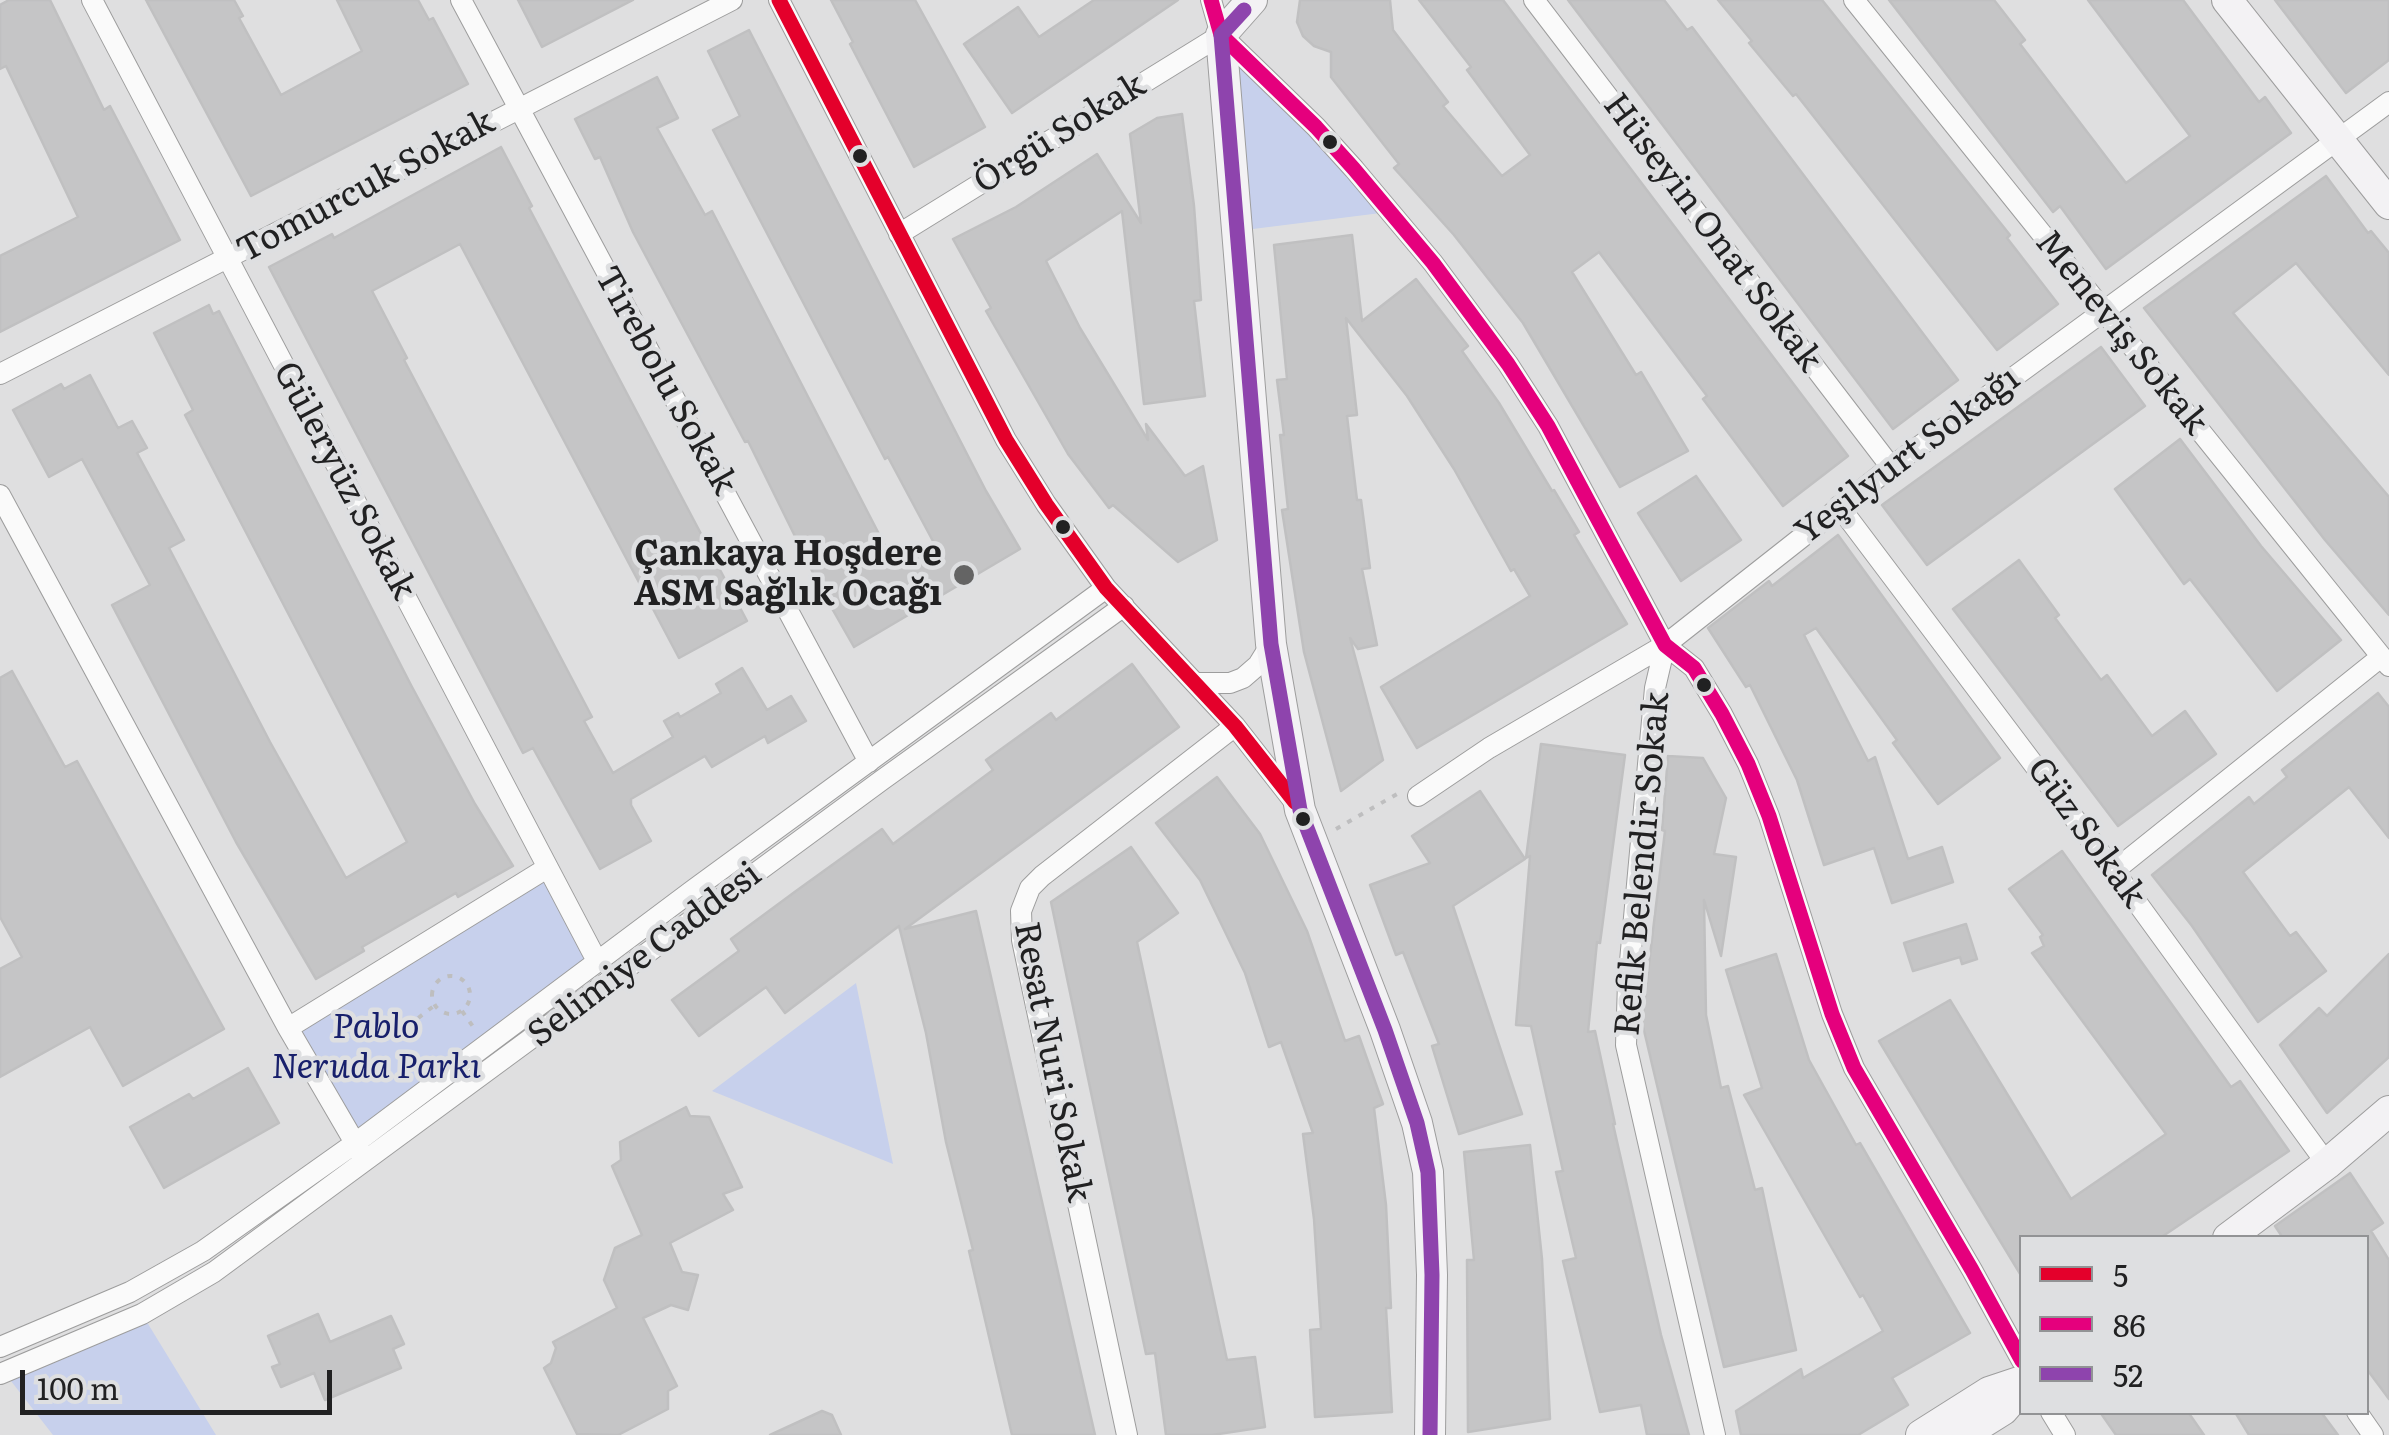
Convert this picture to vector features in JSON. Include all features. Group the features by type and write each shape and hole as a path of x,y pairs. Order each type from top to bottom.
{"main road":[{"path":"1252,0 1221,35 1271,644 1300,810 1385,1030 1417,1123 1428,1172 1432,1236 1430,1435"},
{"path":"2227,0 2389,204"},
{"path":"2234,1235 2389,1111"},
{"path":"1922,1435 1989,1392 2019,1386"},
{"path":"1962,1435 2003,1410 2019,1389"}],"street":[{"name":"Güleryüz Sokak","path":"92,0 597,962"},
{"name":"Tirebolu Sokak","path":"461,0 869,762"},
{"name":"Tomurcuk Sokak","path":"0,374 732,0"},
{"path":"779,0 1006,440 1106,588 1235,726 1300,810"},
{"path":"1212,0 1221,35 1341,155 1470,310 1548,426 1665,645 1694,668 1748,764 1840,1039 2019,1356"},
{"name":"Hüseyin Onat Sokak","path":"1534,0 1891,466"},
{"name":"Meneviş Sokak","path":"1854,0 2385,662"},
{"name":"Örgü Sokak","path":"899,234 1221,35"},
{"name":"Yeşilyurt Sokağı","path":"1410,794 1665,645 1891,466 2389,102"},
{"path":"0,495 288,1028 361,1153"},
{"name":"Güz Sokak","path":"1839,506 2114,871 2327,1164"},
{"name":"Selimiye Caddesi","path":"0,1374 89,1338 214,1272 597,962 1106,588"},
{"name":"Selimiye Caddesi","path":"0,1347 156,1279 361,1153 1124,606"},
{"path":"1196,682 1243,678 1258,666 1271,644"},
{"name":"Refik Belendir Sokak","path":"1665,645 1655,688 1626,1045 1715,1435"},
{"path":"2114,871 2385,662"},
{"name":"Resat Nuri Sokak","path":"1127,1435 1022,940 1021,911 1030,888 1042,876 1235,726"},
{"path":"288,1028 547,868"}],"path":[{"path":"1313,844 1410,794"},
{"path":"445,976 461,978 468,984 470,998 462,1011 448,1014 435,1005 433,988 445,976"},
{"path":"408,1026 435,1005"}],"green space":[{"path":"1221,35 1389,212 1237,231"},
{"name":"Pablo Neruda Parkı","path":"547,868 597,961 354,1144 288,1028"},
{"path":"856,983 893,1164 712,1091"},
{"path":"142,1314 216,1435 53,1435 4,1372"}],"building":[{"path":"9,0 50,0 104,110 110,106 180,240 0,332 0,256 78,217 6,66 0,69 0,5"},
{"path":"146,0 234,0 243,16 239,18 281,95 362,51 337,0 418,0 429,20 433,18 468,84 251,196"},
{"path":"518,0 633,0 542,47"},
{"path":"831,0 915,0 985,127 914,167"},
{"path":"1094,0 1178,0 1012,113 964,44 1018,7 1039,37"},
{"path":"1300,0 1390,0 1393,30 1448,102 1443,106 1502,176 1530,155 1467,70 1471,67 1419,0 1503,0 1848,456 1783,506 1599,252 1572,272 1636,375 1641,372 1688,451 1620,487 1523,323 1454,235 1394,168 1399,164 1331,77 1331,52 1314,46 1303,36 1297,22"},
{"path":"1568,0 1664,0 1687,30 1692,27 1958,380 1893,429"},
{"path":"1718,0 1822,0 2010,235 2007,238 2058,304 1997,350"},
{"path":"1889,0 1994,0 2025,40 2020,44 2126,183 2190,136 2088,0 2183,0 2259,102 2265,97 2291,133 2106,269 2060,206 2053,212"},
{"path":"2275,0 2389,0 2389,60 2346,93"},
{"path":"749,30 986,491 1020,549 854,647 748,441 745,442 633,232 600,157 595,159 575,119 657,77 678,118 657,128 705,215 712,211 895,565 934,543 888,457 885,459 713,130 740,116 708,51"},
{"path":"1182,114 1194,206 1201,300 1194,301 1205,396 1144,404 1122,211 1046,261 1080,328 1148,440 1146,424 1185,476 1203,466 1217,540 1178,562 1113,505 1109,508 1068,454 986,311 991,308 953,239 1016,207 1097,154 1141,223 1130,134 1157,118"},
{"path":"501,147 532,206 529,208 747,621 679,658 460,244 372,291 407,358 404,360 592,717 584,721 613,773 673,737 664,721 678,713 680,717 721,693 716,684 742,668 767,710 791,696 806,721 768,743 765,736 712,767 705,756 631,799 651,841 600,869 533,748 523,753 269,267 332,234 334,238"},
{"path":"2326,176 2368,233 2371,231 2389,253 2389,375 2296,263 2233,313 2389,497 2389,615 2325,540 2144,308"},
{"path":"1352,235 1362,321 1416,279 1468,346 1462,351 1554,490 1579,532 1574,535 1627,624 1417,748 1381,687 1530,596 1514,569 1511,571 1454,469 1407,396 1346,318 1357,415 1347,416 1370,568 1362,569 1377,645 1358,649 1350,638 1383,760 1341,791 1304,652 1282,510 1288,509 1277,380 1287,379 1274,245"},
{"path":"209,305 213,314 219,311 412,687 513,866 458,897 456,893 362,947 364,951 316,979 236,842 112,605 150,585 82,459 49,477 13,410 61,384 64,389 90,375 118,428 132,421 147,448 137,453 184,540 169,548 346,878 407,842 185,415 193,410 154,333"},
{"path":"2101,347 2145,406 1927,565 1882,505"},
{"path":"2180,439 2261,546 2341,640 2277,691 2190,579 2184,584 2115,489"},
{"path":"1696,476 1741,540 1681,581 1638,513"},
{"path":"1838,535 2000,758 1938,804 1816,628 1804,635 1868,761 1875,757 1908,859 1942,847 1953,882 1892,903 1874,848 1824,865 1797,780 1750,685 1746,687 1708,628 1769,581 1772,586"},
{"path":"2019,560 2101,680 2107,675 2152,736 2185,711 2216,754 2118,826 1953,609"},
{"path":"1132,664 1179,727 905,929 976,911 1095,1435 1012,1435 969,1251 973,1250 946,1142 926,1033 899,926 785,1013 766,987 699,1036 672,1000 739,951 731,939 796,891 882,829 893,844 993,770 986,760 1051,713 1056,720"},
{"path":"12,671 65,767 77,761 224,1029 123,1086 90,1027 0,1077 0,969 22,957 0,917 0,678"},
{"path":"2378,693 2389,707 2389,838 2349,787 2243,872 2290,936 2296,932 2326,971 2258,1022 2152,875 2249,797 2254,804 2287,777 2282,770"},
{"path":"1541,744 1625,755 1588,1032 1595,1031 1661,1335 1689,1435 1647,1435 1641,1405 1600,1412 1563,1261 1576,1258 1556,1172 1563,1171 1531,1026 1516,1025 1530,856 1526,858"},
{"path":"1668,756 1703,758 1726,798 1714,854 1736,857 1721,956 1704,900 1706,1015 1721,1088 1728,1086 1755,1190 1762,1188 1796,1350 1724,1367 1642,1022 1665,831 1662,830"},
{"path":"1217,777 1260,834 1307,931 1345,1041 1359,1036 1383,1104 1374,1108 1386,1205 1392,1412 1315,1417 1310,1330 1321,1329 1314,1219 1303,1134 1313,1133 1281,1042 1269,1047 1245,973 1200,880 1156,823"},
{"path":"1480,791 1525,859 1453,906 1522,1114 1459,1134 1432,1046 1439,1044 1403,952 1396,955 1370,885 1430,863 1412,836"},
{"path":"1131,847 1178,913 1137,942 1227,1360 1255,1357 1265,1427 1212,1435 1166,1435 1155,1353 1146,1354 1051,902"},
{"path":"2062,851 2231,1087 2240,1081 2289,1151 2164,1235 2019,1235 2019,1272 1879,1041 1950,1000 2071,1199 2166,1134 2032,953 2044,946 2040,937 2043,935 2009,889"},
{"path":"1966,924 1977,959 1962,964 1960,957 1913,971 1904,943"},
{"path":"1776,954 1809,1060 1970,1333 1892,1378 1908,1405 1858,1435 1741,1435 1736,1411 1801,1369 1803,1378 1883,1331 1744,1095 1762,1088 1726,970"},
{"path":"2389,954 2389,1057 2327,1113 2280,1045 2319,1008 2327,1016"},
{"path":"248,1068 279,1123 164,1188 130,1127 189,1094 193,1099"},
{"path":"686,1107 690,1116 709,1117 742,1187 723,1194 733,1210 670,1243 682,1272 698,1275 688,1310 671,1305 643,1318 677,1386 668,1391 668,1409 618,1435 577,1434 544,1368 551,1363 556,1348 553,1342 617,1308 604,1280 615,1248 642,1235 612,1166 621,1160 620,1142"},
{"path":"1530,1145 1542,1259 1550,1419 1468,1432 1467,1260 1474,1260 1464,1152"},
{"path":"2350,1173 2383,1223 2371,1231 2389,1260 2389,1399 2369,1372 2369,1235 2281,1235 2275,1226"},
{"path":"318,1314 330,1342 391,1316 404,1344 393,1349 401,1368 325,1400 314,1373 281,1387 272,1367 280,1364 268,1336"},
{"path":"822,1411 832,1415 841,1435 770,1435"},
{"path":"2102,1415 2190,1415 2204,1435 2116,1435"},
{"path":"2237,1415 2323,1415 2338,1435 2249,1435"}],"transit line":[{"name":"5","path":"779,0 1006,440 1046,504 1106,588 1235,726 1295,802"},
{"name":"86","path":"1211,0 1221,35 1354,169 1433,263 1508,364 1548,426 1665,645 1694,668 1722,714 1769,816 1832,1014 1854,1068 2019,1356"},
{"name":"52","path":"1244,10 1221,35 1271,644 1300,810 1385,1030 1417,1123 1428,1172 1432,1275 1430,1435"}],"place":[{"name":"Çankaya Hoşdere ASM Sağlık Ocağı","path":"964,575"}]}
